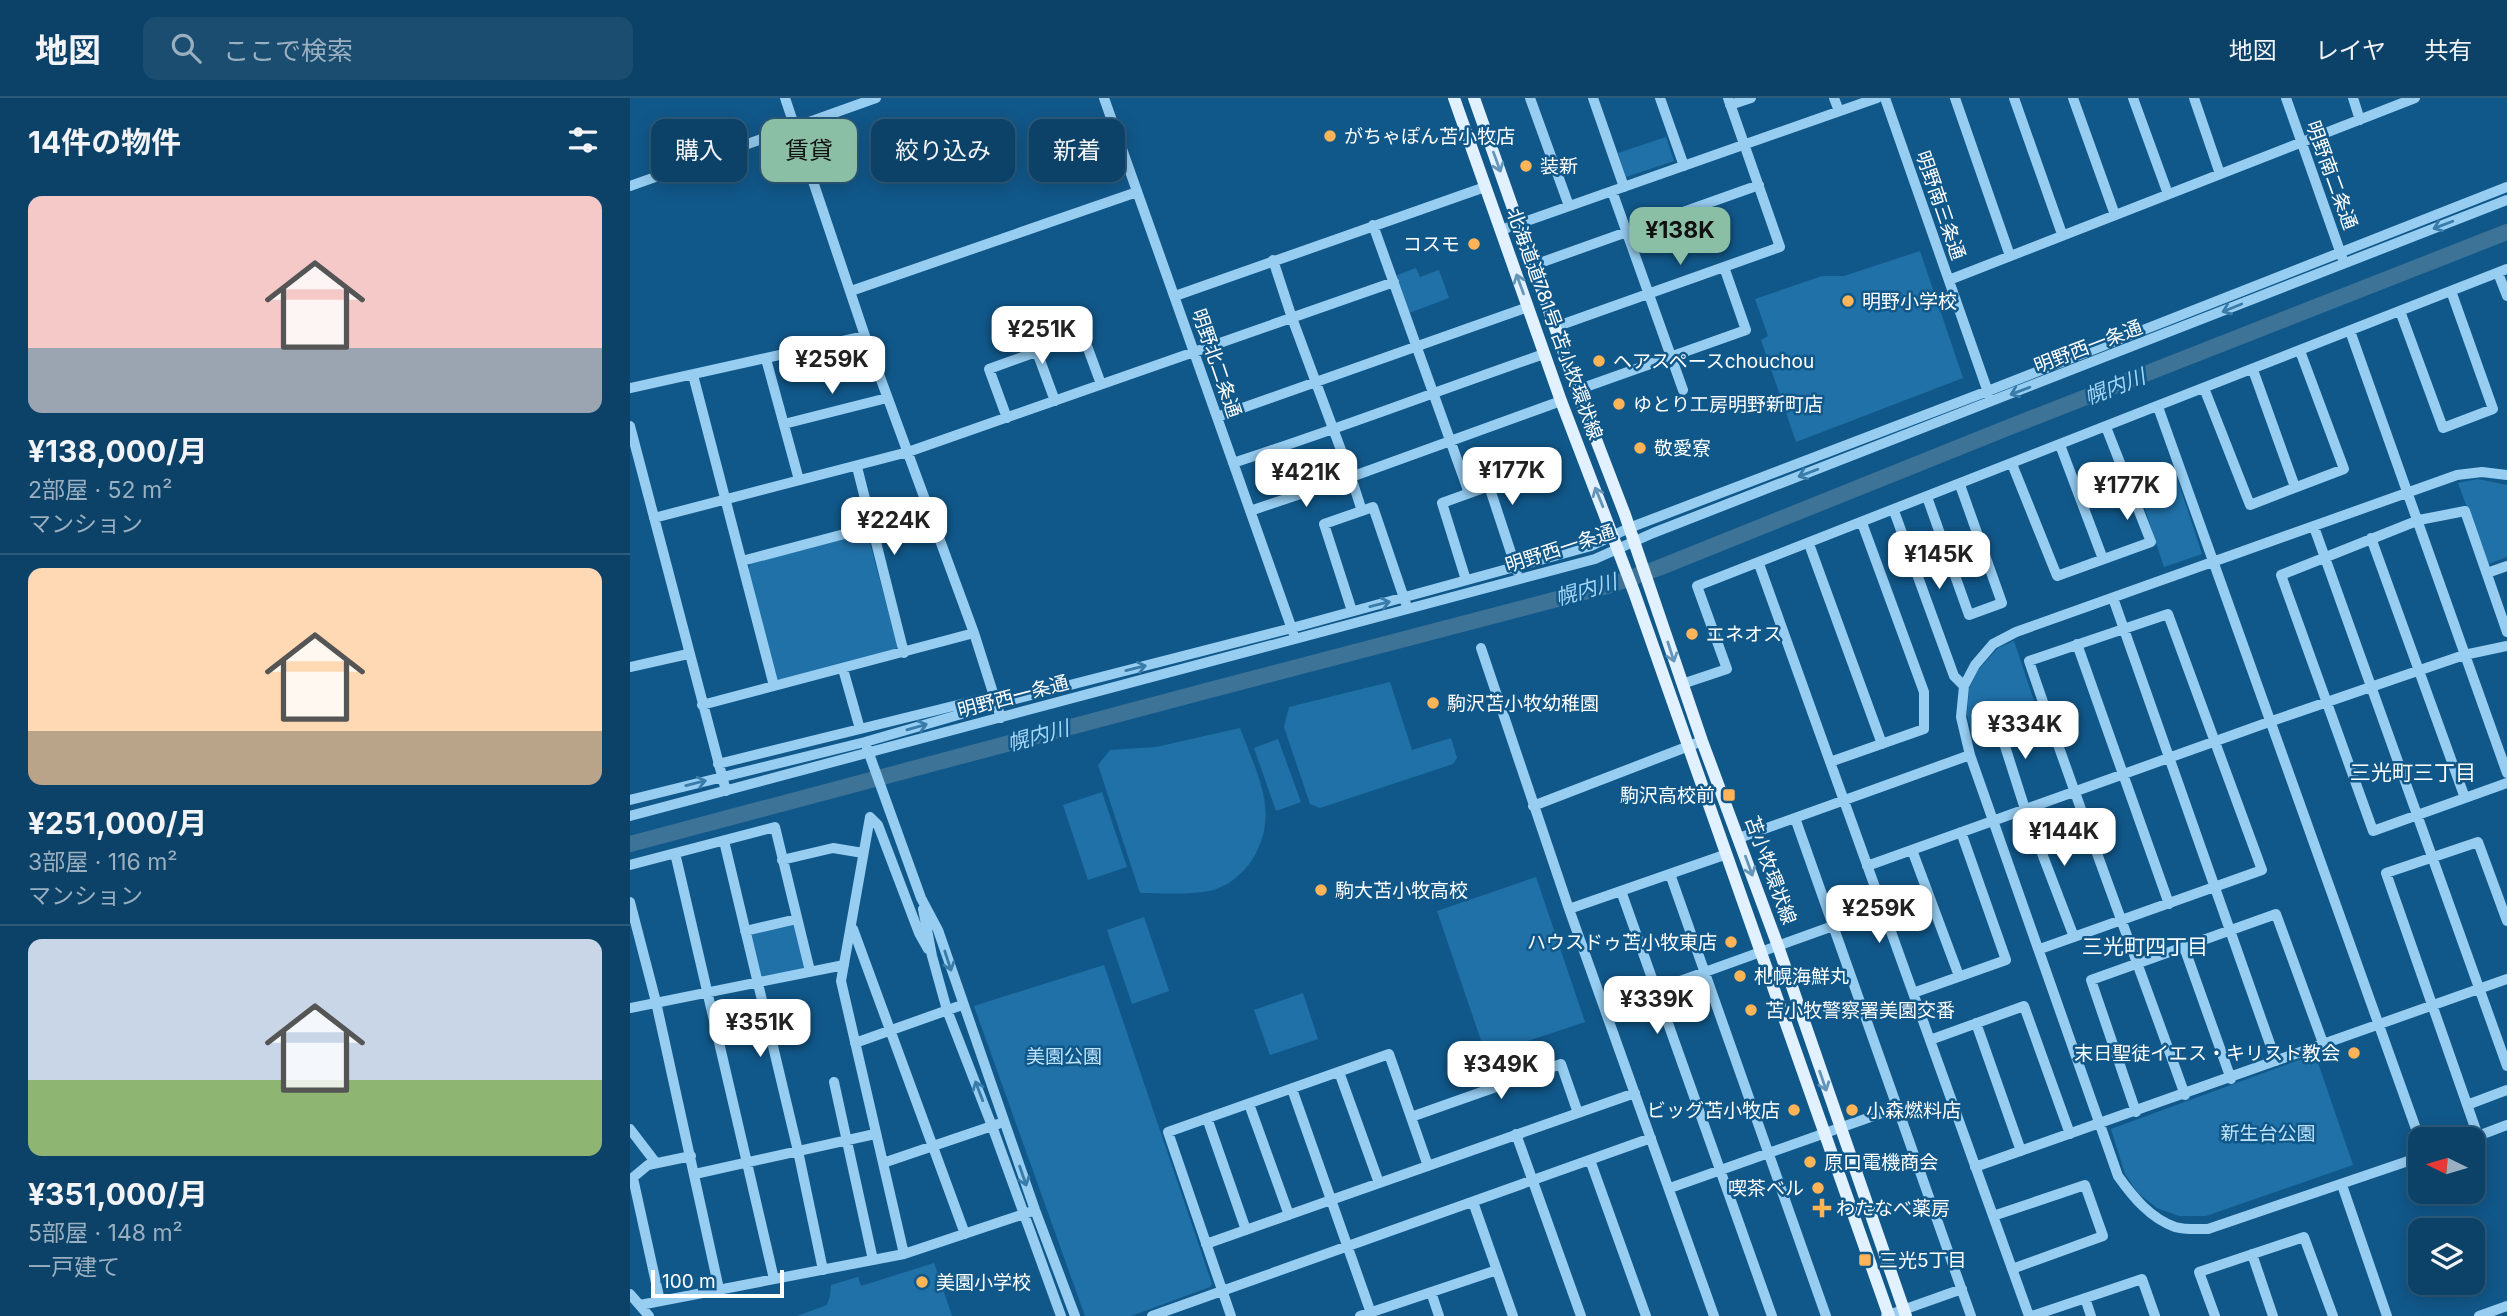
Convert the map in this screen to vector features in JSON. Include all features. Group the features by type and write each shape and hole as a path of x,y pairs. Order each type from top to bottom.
{"main road":[{"name":"北海道道781号 苫小牧環状線","path":"1454,98 1561,401 1621,555"},
{"name":"北海道道781号 苫小牧環状線","path":"1474,98 1639,556"},
{"name":"苫小牧環状線","path":"1621,555 1888,1316"},
{"name":"苫小牧環状線","path":"1639,556 1702,741 1778,946 1904,1313"}],"street":[{"path":"785,98 792,119"},
{"path":"817,119 876,98"},
{"name":"明野北二条通","path":"1104,98 1296,640"},
{"path":"1530,98 1569,206"},
{"path":"1593,98 1624,187"},
{"path":"1660,98 1684,166"},
{"path":"1555,327 1780,247 1729,102 1751,98"},
{"path":"1834,98 1839,111"},
{"path":"1501,230 1877,98"},
{"name":"明野南三条通","path":"1885,98 1992,402"},
{"path":"1955,98 2010,256"},
{"path":"2014,98 2062,234"},
{"path":"2073,98 2115,215"},
{"path":"2133,98 2168,194"},
{"path":"2194,98 2220,174"},
{"name":"明野南二条通","path":"2286,98 2345,264"},
{"path":"2353,98 2360,120"},
{"path":"1949,280 2411,99"},
{"path":"630,186 761,139"},
{"path":"814,182 865,336 974,634 1001,718"},
{"path":"1534,265 1759,184"},
{"path":"1175,296 1485,187"},
{"name":"明野西一条通","path":"630,800 722,777 868,752 995,700 1292,628 1591,546 1629,528 1988,391 2507,187"},
{"path":"851,291 1136,191"},
{"path":"1612,191 1682,390"},
{"name":"明野西一条通","path":"630,816 1595,559 1621,555 1634,542 2507,200"},
{"path":"1373,225 1469,493"},
{"path":"1273,260 1362,511"},
{"path":"1577,390 1746,330 1724,267"},
{"path":"1682,684 1727,668 1697,586 2503,271 2507,296"},
{"path":"654,518 908,452 1394,282"},
{"path":"2400,311 2444,428 2493,409 2451,291"},
{"path":"1217,417 1528,307"},
{"path":"2350,331 2507,772"},
{"path":"1007,418 989,369 1083,335 1101,384"},
{"path":"630,388 865,336"},
{"path":"2204,388 2250,505 2344,469 2300,351"},
{"path":"1037,352 1055,401"},
{"path":"1233,463 1332,431 1433,392 1544,354"},
{"path":"766,359 799,480"},
{"path":"2253,370 2295,487"},
{"path":"693,375 774,686"},
{"path":"784,424 887,398"},
{"path":"1250,511 1561,401"},
{"path":"2158,407 2415,1127"},
{"path":"630,426 635,467 654,518 726,791"},
{"path":"2012,464 2056,576 2151,542 2106,427"},
{"path":"2060,445 2103,559"},
{"path":"857,467 904,653"},
{"path":"2408,1161 2208,1229 2177,1227 2153,1216 2132,1195 2118,1176 1970,755 1961,717 1964,686 1975,665 1993,644 2016,632 2457,475 2482,472 2507,475"},
{"path":"1927,498 1969,615 2002,603 1960,485"},
{"path":"1465,580 1442,503 1489,486 1520,580"},
{"path":"1352,611 1324,524 1373,507 1408,610"},
{"path":"1894,511 1954,676 1964,686"},
{"path":"2507,632 2465,511 2419,520 2281,575 2373,831 2507,783"},
{"path":"1830,762 1924,729 1924,692 1862,523"},
{"path":"741,561 871,527"},
{"path":"2314,527 2507,1066"},
{"path":"2371,538 2465,798"},
{"path":"1809,544 1882,744"},
{"path":"1759,564 2031,1316 2142,1279 2155,1316"},
{"path":"2487,573 2507,566"},
{"path":"2113,598 2276,1061"},
{"path":"2039,949 2122,921 2262,870 2168,614 2029,661 2073,791 2122,921 2138,963 2185,1095"},
{"path":"702,705 974,634"},
{"path":"2077,644 2169,904"},
{"path":"1867,866 2269,722 2464,655 2507,646"},
{"path":"1481,648 1533,806 1714,1316"},
{"path":"630,667 688,654"},
{"path":"844,669 859,729"},
{"path":"718,764 859,729 995,700"},
{"path":"2050,724 2003,740 2025,809 2074,937"},
{"path":"1533,806 1702,741"},
{"path":"868,752 922,898 938,930 962,1005 1075,1316"},
{"path":"1739,838 1970,755"},
{"path":"904,1254 841,981 853,927 870,817 878,825 919,933 932,956"},
{"path":"1795,818 1971,1316"},
{"path":"630,864 775,827 810,971"},
{"path":"1913,993 2006,960 1961,832"},
{"path":"724,841 798,1151 822,1270"},
{"path":"2472,1127 2467,1105 2386,873 2478,842 2507,921"},
{"path":"782,860 833,848 863,853"},
{"path":"1912,850 1959,976"},
{"path":"675,853 774,1279"},
{"path":"1569,909 1727,854"},
{"path":"1670,874 1826,1316"},
{"path":"1621,891 1772,1316"},
{"path":"922,898 932,956 947,1010 1061,1316"},
{"path":"630,902 656,1002 719,1289"},
{"path":"2136,1112 2091,980 2276,914 2323,1043"},
{"path":"745,931 797,919"},
{"path":"1605,1008 1833,926"},
{"path":"853,927 965,1234"},
{"path":"2184,947 2231,1079"},
{"path":"630,1008 844,965"},
{"path":"1975,1167 2231,1079 2378,1023 2507,979"},
{"path":"855,1043 962,1005"},
{"path":"1930,1040 2024,1006 2070,1135"},
{"path":"1976,1023 2021,1151"},
{"path":"1231,1316 1168,1132 1389,1054 1429,1166"},
{"path":"1411,1117 1560,1063 1577,1113"},
{"path":"1339,1072 1378,1183"},
{"path":"834,1082 873,1260"},
{"path":"1292,1089 1348,1247 1368,1315 1497,1270"},
{"path":"2467,1105 2507,1090"},
{"path":"1206,1244 1634,1093"},
{"path":"1249,1104 1289,1215"},
{"path":"1670,1188 1896,1108"},
{"path":"1207,1118 1246,1230"},
{"path":"883,1163 1004,1121"},
{"path":"2485,1134 2507,1125"},
{"path":"630,1129 656,1163"},
{"path":"695,1174 875,1134"},
{"path":"1516,1134 1581,1316"},
{"path":"1155,1315 1651,1138"},
{"path":"660,1301 631,1179 648,1165 691,1156"},
{"path":"1590,1160 1646,1316"},
{"path":"1993,1216 2085,1185 2102,1237 2012,1269"},
{"path":"2342,1185 2387,1316"},
{"path":"1473,1202 1513,1316"},
{"path":"640,1305 904,1254 1035,1210"},
{"path":"2215,1316 2199,1272 2304,1237 2333,1316"},
{"path":"2252,1254 2273,1316"},
{"path":"1888,1316 1904,1313 1962,1289"},
{"path":"1431,1292 1439,1316"},
{"path":"630,1294 649,1316"},
{"path":"2085,1298 2091,1316"},
{"path":"2479,1316 2507,1306"}],"green space":[{"path":"1666,137 1674,161 1626,177 1618,153"},
{"path":"1920,251 1963,378 1796,442 1761,340 1768,336 1755,299 1822,276 1844,276"},
{"path":"1416,268 1420,277 1439,270 1449,298 1409,313 1395,276"},
{"path":"2176,475 2202,554 2164,567 2138,488"},
{"path":"2478,479 2507,485 2507,557 2488,564 2458,483"},
{"path":"864,534 868,536 898,647 776,679 749,570 750,563"},
{"path":"2014,641 2041,722 1976,744 1967,715 1969,689 1978,670 1998,648"},
{"path":"1390,682 1412,750 1451,738 1457,758 1453,764 1320,808 1310,804 1284,727 1289,707"},
{"path":"1240,728 1259,778 1265,810 1261,843 1252,860 1234,880 1216,889 1192,893 1140,893 1098,765 1110,750 1156,747"},
{"path":"1278,739 1301,802 1276,811 1254,748"},
{"path":"1102,792 1127,867 1088,880 1063,805"},
{"path":"1536,877 1585,1022 1486,1055 1437,911"},
{"path":"1144,917 1169,991 1132,1004 1107,930"},
{"path":"797,919 810,971 757,982 745,931"},
{"name":"美園公園","path":"1104,965 1212,1284 1131,1316 1085,1316 974,1006"},
{"path":"1303,993 1318,1039 1270,1055 1254,1010"},
{"name":"新生台公園","path":"2315,1054 2353,1165 2206,1216 2179,1216 2157,1208 2138,1193 2125,1174 2111,1129"},
{"path":"934,1263 952,1316 797,1316 827,1305 831,1285 858,1277 861,1286"}],"waterway":[{"name":"幌内川","path":"630,844 1611,585 2507,232"}],"place":[{"name":"がちゃぽん苫小牧店","path":"1330,136"},
{"name":"装新","path":"1526,166"},
{"name":"コスモ","path":"1474,244"},
{"name":"明野小学校","path":"1848,301"},
{"name":"ヘアスペースchouchou","path":"1599,361"},
{"name":"ゆとり工房明野新町店","path":"1619,404"},
{"name":"敬愛寮","path":"1640,448"},
{"name":"エネオス","path":"1692,634"},
{"name":"駒沢苫小牧幼稚園","path":"1433,703"},
{"name":"駒沢高校前","path":"1729,795"},
{"name":"駒大苫小牧高校","path":"1321,890"},
{"name":"ハウスドゥ苫小牧東店","path":"1731,942"},
{"name":"札幌海鮮丸","path":"1740,976"},
{"name":"苫小牧警察署美園交番","path":"1751,1010"},
{"name":"末日聖徒イエス・キリスト教会","path":"2354,1053"},
{"name":"ビッグ苫小牧店","path":"1794,1110"},
{"name":"小森燃料店","path":"1852,1110"},
{"name":"原口電機商会","path":"1810,1162"},
{"name":"喫茶ベル","path":"1818,1188"},
{"name":"わたなべ薬房","path":"1822,1208"},
{"name":"三光5丁目","path":"1865,1260"},
{"name":"美園小学校","path":"922,1282"}],"district":[{"name":"三光町三丁目","path":"2413,773"},
{"name":"三光町四丁目","path":"2145,947"}]}
